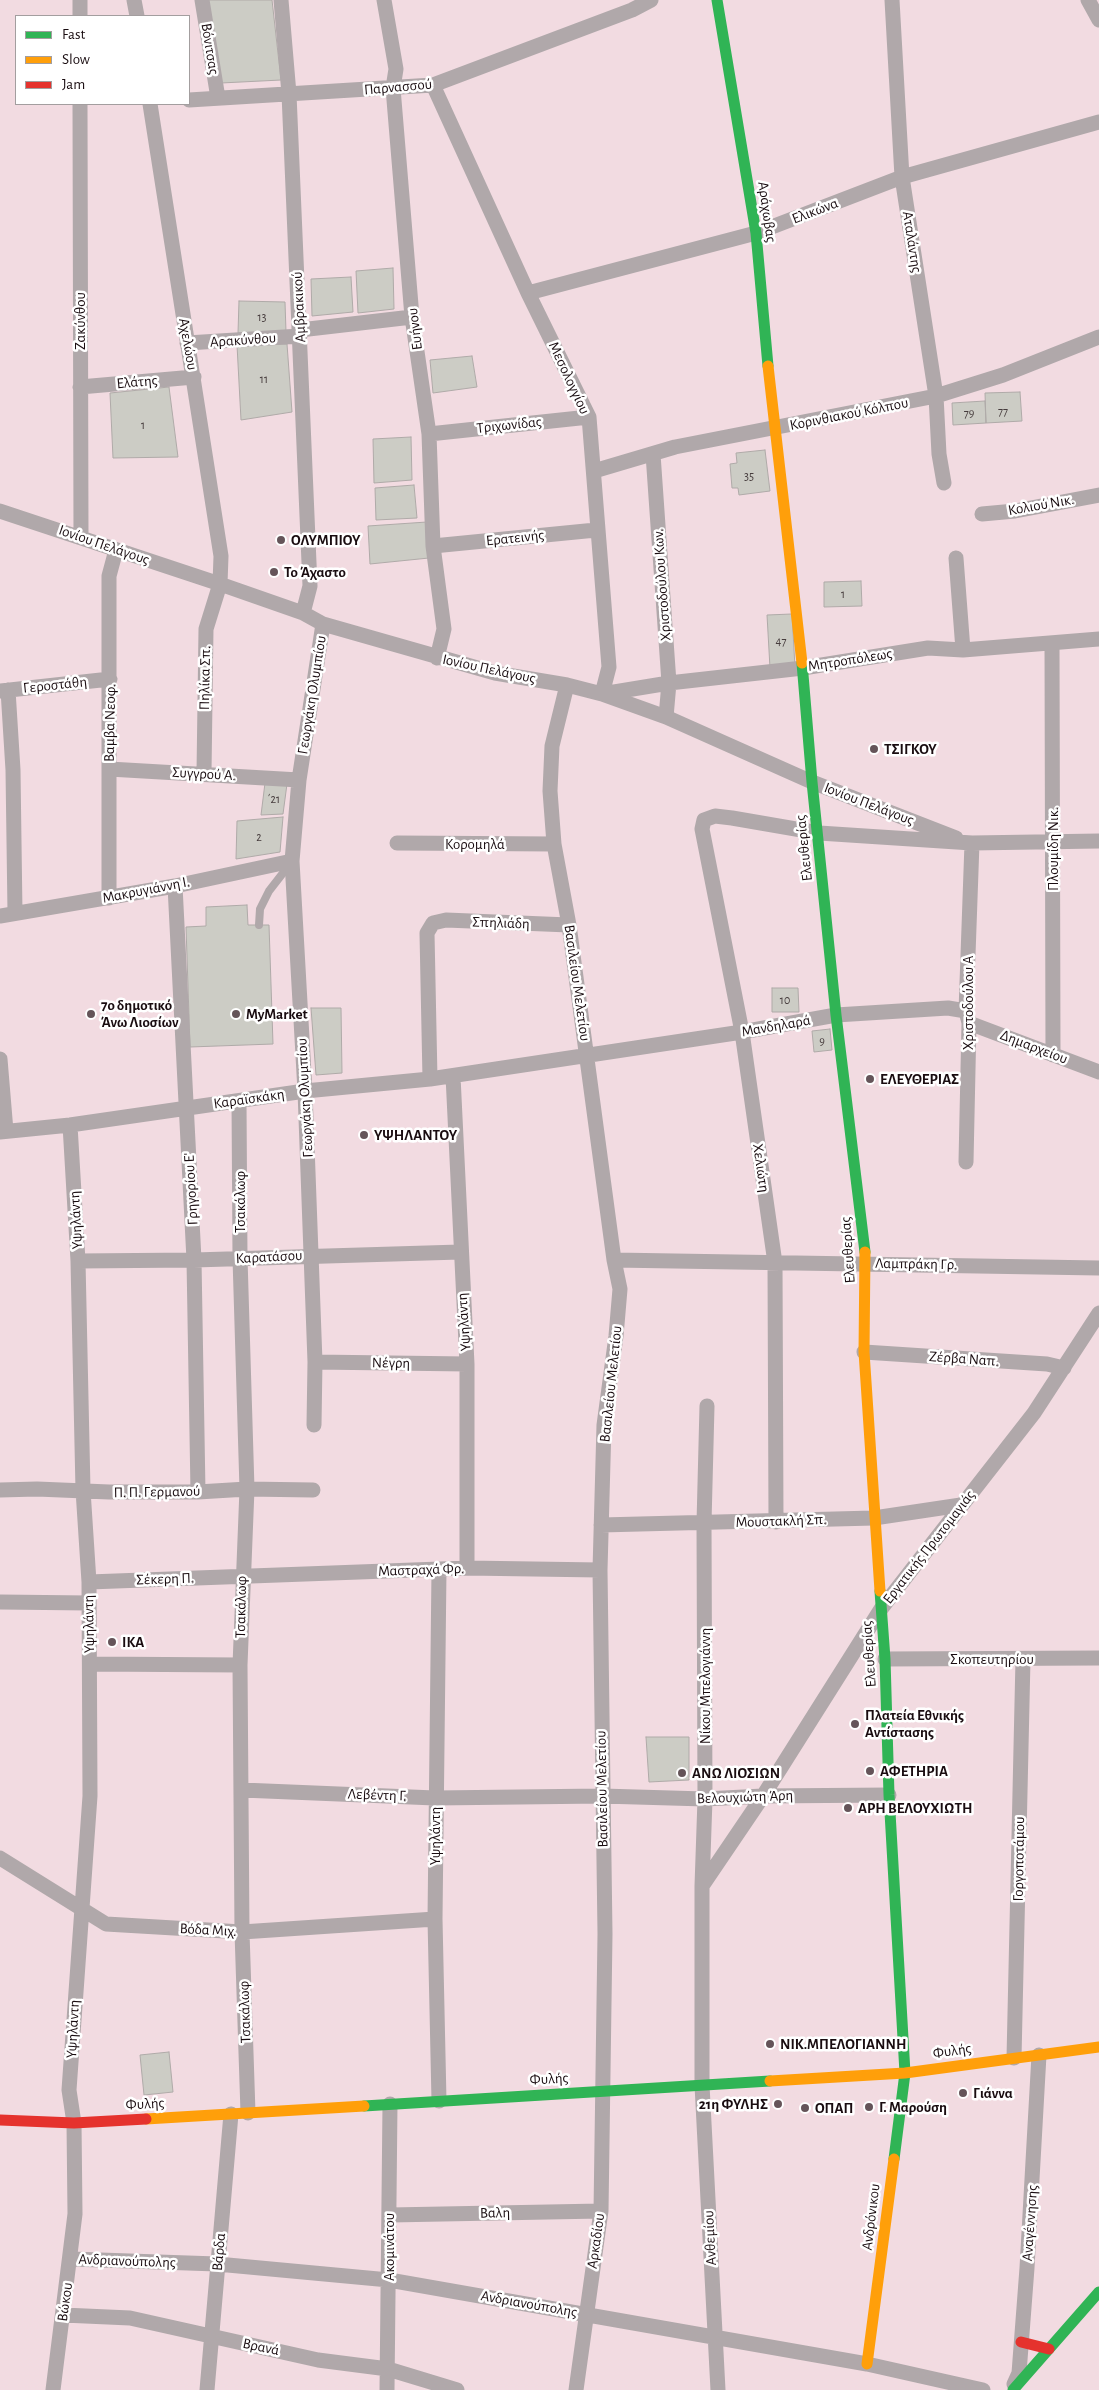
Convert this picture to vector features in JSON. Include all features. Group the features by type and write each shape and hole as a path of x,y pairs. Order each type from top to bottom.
{"street":[{"path":"80,0 80,15"},
{"path":"134,0 136,15"},
{"name":"Βόνιτσας","path":"202,0 218,98"},
{"name":"Αμβρακικού","path":"281,0 289,94 310,586 303,614"},
{"name":"Ευήνου","path":"384,0 396,69 393,88 412,317 429,434 433,546 444,629 437,658"},
{"name":"Παρνασσού","path":"190,100 433,85 630,5 651,0"},
{"name":"Αράχωβας","path":"717,0 756,233 774,429"},
{"name":"Αταλάντης","path":"892,0 902,177 936,396 939,454 944,483"},
{"path":"1088,0 1099,20"},
{"name":"Μεσολογγίου","path":"433,85 588,417 594,471 596,530 610,667 602,694"},
{"name":"Ζακύνθου","path":"80,105 81,537"},
{"name":"Αχελώου","path":"150,105 221,556 220,584"},
{"name":"Ελικώνα","path":"528,292 756,233 902,177 1099,122"},
{"name":"Αρακύνθου","path":"187,343 300,333 412,317"},
{"name":"Κορινθιακού Κόλπου","path":"594,471 675,448 936,396 1004,375 1099,337"},
{"name":"Ελάτης","path":"80,387 194,377"},
{"name":"Τριχωνίδας","path":"429,434 588,417"},
{"name":"Ελευθερίας","path":"774,429 803,668 812,782 819,834 836,1015 866,1263 864,1352 874,1518 886,1659 889,1795 905,2073"},
{"name":"Χριστοδούλου Κων.","path":"653,454 669,683 666,716"},
{"name":"Κολιού Νικ.","path":"982,514 1015,511 1099,495"},
{"name":"Ιονίου Πελάγους","path":"0,511 220,584 303,614 323,624 495,673 567,685 602,694 666,716 812,782 972,844"},
{"name":"Ερατεινής","path":"433,546 596,530"},
{"name":"Βαμβα Νεοφ.","path":"109,898 109,576 116,550"},
{"path":"956,558 963,650"},
{"name":"Πηλίκα Σπ.","path":"204,773 206,629 220,584"},
{"name":"Γεωργάκη Ολυμπίου","path":"314,1425 315,1362 305,1091 292,861 299,780 323,624"},
{"name":"Μητροπόλεως","path":"602,694 669,683 803,668 928,648 963,650 1099,640"},
{"name":"Πλουμίδη Νικ.","path":"1052,644 1054,1055"},
{"name":"Γεροστάθη","path":"4,691 110,678"},
{"name":"Βασιλείου Μελετίου","path":"567,685 552,746 550,791 554,844 569,925 614,1260 620,1289 616,1336 604,1425 600,1570 605,1934 604,2091"},
{"path":"4,691 13,770 7,915"},
{"name":"Συγγρού Α.","path":"109,769 299,780"},
{"name":"Χελιώτη","path":"776,1522 775,1263 742,1032 702,829 704,820 716,816 819,834"},
{"path":"819,834 972,844 1053,841 1099,842"},
{"name":"Κορομηλά","path":"397,843 554,844"},
{"name":"Χριστοδούλου Α","path":"966,1162 972,844"},
{"name":"Μακρυγιάννη Ι.","path":"7,915 175,886 292,861"},
{"name":"Γρηγορίου Ε'","path":"175,886 194,1260 198,1492"},
{"name":"Σπηλιάδη","path":"430,1079 427,933 433,923 446,920 569,925"},
{"name":"Μανδηλαρά","path":"587,1056 742,1032 836,1015 948,1008 968,1017"},
{"name":"Δημαρχείου","path":"968,1017 1054,1055 1099,1072"},
{"name":"Καραϊσκάκη","path":"3,1131 70,1125 305,1091 430,1079 587,1056"},
{"path":"0,1059 3,1131"},
{"name":"Υψηλάντη","path":"453,1076 460,1252 467,1364 468,1568"},
{"name":"Τσακάλωφ","path":"239,1101 240,1258 247,1488 242,1576 240,1665 242,1932 248,2113"},
{"name":"Υψηλάντη","path":"70,1125 78,1261 83,1490 89,1582 90,1664 90,1796 80,1908 70,2090 74,2123"},
{"name":"Καρατάσου","path":"78,1261 194,1260 460,1252"},
{"name":"Λαμπράκη Γρ.","path":"614,1260 1099,1268"},
{"name":"Εργατικής Πρωτομαγιάς","path":"702,1886 763,1796 881,1609 1034,1413 1099,1313"},
{"name":"Ζέρβα Ναπ.","path":"864,1352 1047,1364 1064,1368"},
{"name":"Νέγρη","path":"315,1362 467,1364"},
{"name":"Νίκου Μπελογιάννη","path":"702,2085 702,1886 705,1799 704,1523 707,1406"},
{"name":"Π. Π. Γερμανού","path":"0,1490 198,1492 247,1488 314,1490"},
{"name":"Μουστακλή Σπ.","path":"601,1525 874,1518 961,1505"},
{"name":"Μαστραχά Φρ.","path":"242,1576 468,1568 600,1570"},
{"name":"Υψηλάντη","path":"439,1570 434,1919 439,2101"},
{"name":"Σέκερη Π.","path":"89,1582 242,1576"},
{"path":"0,1602 89,1603"},
{"name":"Σκοπευτηρίου","path":"886,1659 1023,1660 1099,1658"},
{"name":"Γοργοποτάμου","path":"1014,2058 1023,1660"},
{"path":"90,1664 240,1665"},
{"name":"Λεβέντη Γ.","path":"242,1790 435,1798 602,1796"},
{"name":"Βελουχιώτη Άρη","path":"602,1796 705,1799 763,1796 889,1795"},
{"name":"Βόδα Μιχ.","path":"0,1858 106,1924 242,1932 434,1919"},
{"name":"Φυλής","path":"0,2120 74,2123 905,2073 1099,2046"},
{"name":"Αναγέννησης","path":"1012,2390 1019,2373 1039,2054"},
{"name":"Ανδρόνικου","path":"867,2364 905,2073"},
{"name":"Ανθεμίου","path":"702,2085 718,2390"},
{"name":"Αρκαδίου","path":"576,2390 601,2211 604,2091"},
{"name":"Ακομινάτου","path":"387,2390 390,2104"},
{"name":"Βάρδα","path":"208,2390 217,2264 232,2114"},
{"name":"Βώκου","path":"53,2390 75,2214 74,2123"},
{"name":"Βαλη","path":"390,2215 601,2211"},
{"name":"Ανδριανούπολης","path":"71,2258 217,2264 389,2280 867,2364 983,2390"},
{"path":"1012,2390 1099,2292"},
{"name":"Βρανά","path":"63,2316 130,2318 318,2360 388,2369 457,2390"},
{"path":"1021,2342 1049,2349"}],"lane":[{"path":"259,925 260,908 269,892 292,861"}],"building":[{"path":"208,0 272,0 281,80 221,83"},
{"path":"393,268 394,309 358,313 356,271"},
{"path":"351,277 353,312 312,316 311,279"},
{"path":"239,301 285,302 286,332 238,333"},
{"path":"287,344 292,412 241,420 237,345"},
{"path":"472,356 477,387 433,393 430,360"},
{"path":"169,387 178,457 113,458 110,393"},
{"path":"1020,392 1022,421 986,423 985,393"},
{"path":"985,401 986,423 953,425 952,403"},
{"path":"411,437 412,480 374,483 373,439"},
{"path":"765,450 770,491 739,495 738,488 732,488 730,464 737,463 736,453"},
{"path":"414,485 417,518 376,520 375,488"},
{"path":"427,522 429,558 370,564 368,526"},
{"path":"861,581 862,606 824,607 824,582"},
{"path":"792,614 795,667 770,668 767,615"},
{"path":"265,783 287,784 283,814 261,815"},
{"path":"283,817 280,852 236,859 237,821"},
{"path":"247,905 248,925 269,925 273,1044 190,1047 186,927 206,926 206,907"},
{"path":"772,988 798,988 799,1012 772,1012"},
{"path":"311,1008 341,1008 342,1073 316,1075"},
{"path":"830,1029 832,1050 814,1052 812,1031"},
{"path":"646,1737 689,1737 689,1780 649,1782"},
{"path":"169,2052 173,2092 144,2095 140,2055"}],"traffic: fast":[{"path":"717,0 756,233 768,366"},
{"path":"802,663 836,1015 865,1252"},
{"path":"880,1591 885,1659 889,1795 905,2073 894,2159"},
{"path":"364,2106 770,2081"},
{"path":"1013,2390 1099,2292"}],"traffic: slow":[{"path":"768,366 802,663"},
{"path":"865,1252 864,1352 880,1591"},
{"path":"770,2081 905,2073 1099,2047"},
{"path":"146,2119 364,2106"},
{"path":"867,2364 894,2159"}],"traffic: jam":[{"path":"0,2120 74,2123 146,2119"},
{"path":"1021,2342 1049,2349"}],"place":[{"name":"ΟΛΥΜΠΙΟΥ","path":"281,540"},
{"name":"Το Άχαστο","path":"274,572"},
{"name":"ΤΣΙΓΚΟΥ","path":"874,749"},
{"name":"7ο δημοτικό Άνω Λιοσίων","path":"91,1014"},
{"name":"MyMarket","path":"236,1014"},
{"name":"ΕΛΕΥΘΕΡΙΑΣ","path":"870,1079"},
{"name":"ΥΨΗΛΑΝΤΟΥ","path":"364,1135"},
{"name":"ΙΚΑ","path":"112,1642"},
{"name":"Πλατεία Εθνικής Αντίστασης","path":"855,1724"},
{"name":"ΑΦΕΤΗΡΙΑ","path":"870,1771"},
{"name":"ΑΝΩ ΛΙΟΣΙΩΝ","path":"682,1773"},
{"name":"ΑΡΗ ΒΕΛΟΥΧΙΩΤΗ","path":"848,1808"},
{"name":"ΝΙΚ.ΜΠΕΛΟΓΙΑΝΝΗ","path":"770,2044"},
{"name":"Γιάννα","path":"963,2093"},
{"name":"21η ΦΥΛΗΣ","path":"778,2104"},
{"name":"Γ. Μαρούση","path":"869,2107"},
{"name":"ΟΠΑΠ","path":"805,2108"}]}
